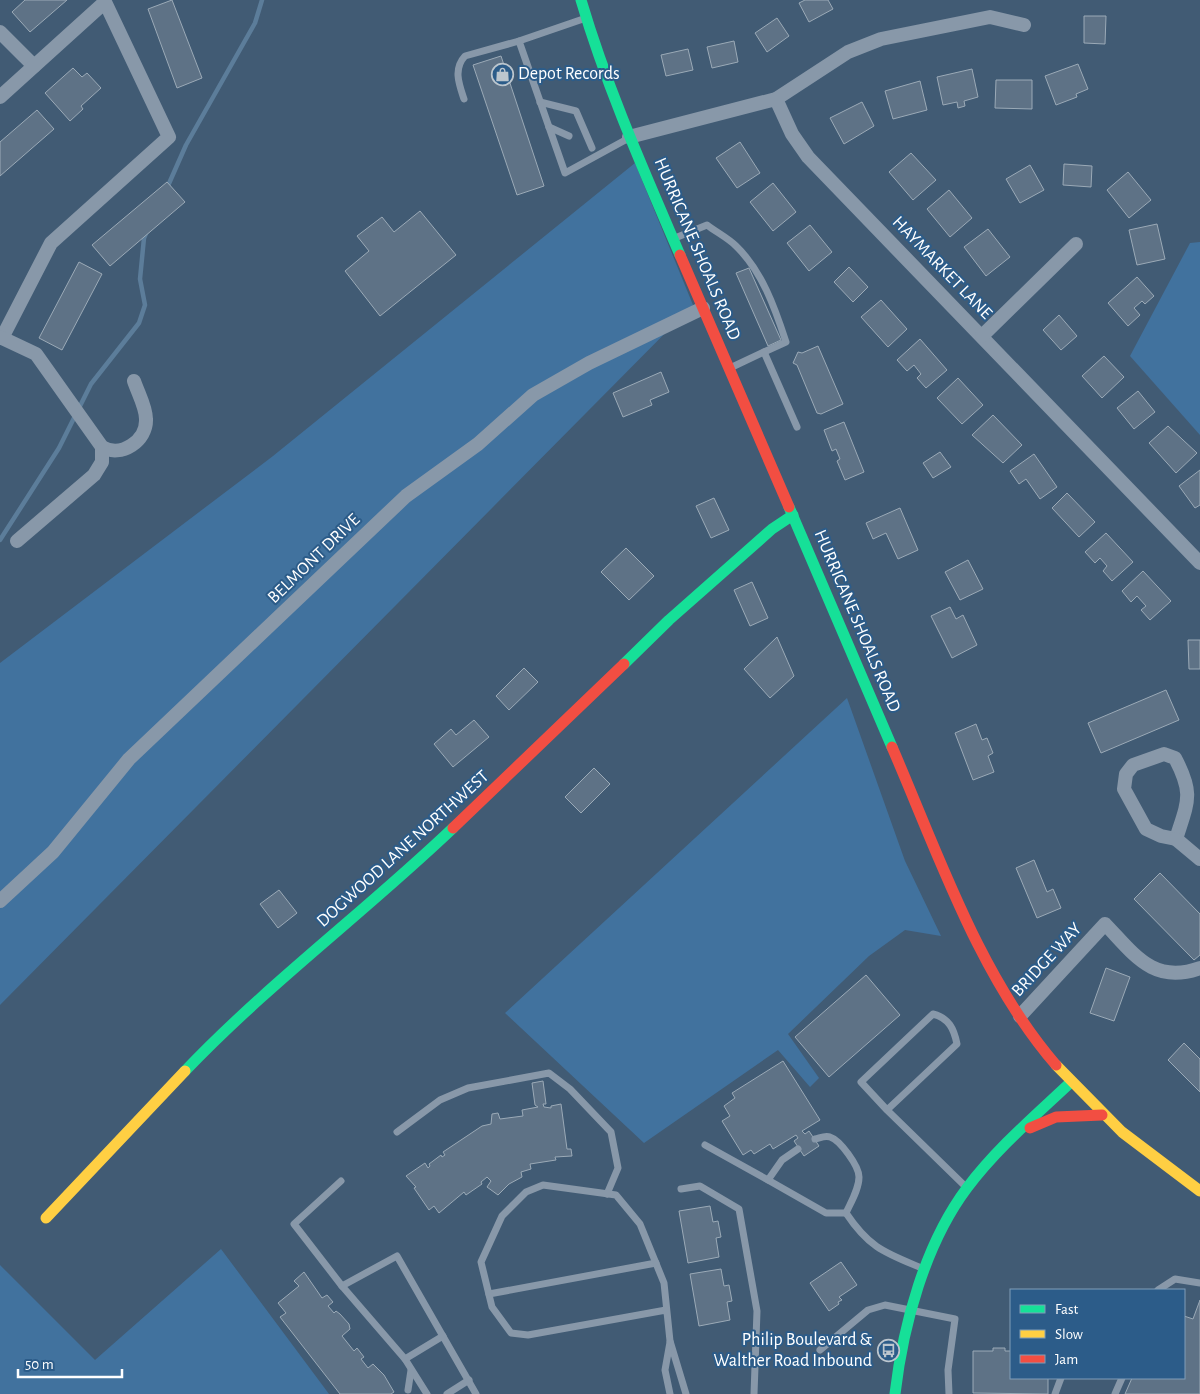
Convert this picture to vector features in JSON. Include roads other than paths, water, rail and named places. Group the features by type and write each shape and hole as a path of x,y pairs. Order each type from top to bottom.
{"street":[{"name":"HURRICANE SHOALS ROAD","path":"581,0 629,137 963,912 994,975 1020,1016 1072,1082 1102,1115 1140,1148 1200,1191"},
{"path":"0,97 104,2 169,137 51,243 1,338 36,354 102,447 110,451 123,450 133,445 141,436 146,424 146,416 134,381"},
{"path":"629,137 776,99 848,52 881,39 990,17 1024,25"},
{"path":"0,32 34,66"},
{"name":"HAYMARKET LANE","path":"776,99 792,134 808,156 1200,563"},
{"path":"982,336 1076,244"},
{"name":"BELMONT DRIVE","path":"0,901 52,852 129,759 406,496 478,444 533,396 590,363 703,308"},
{"path":"17,541 94,475 102,462 102,447"},
{"name":"DOGWOOD LANE NORTHWEST","path":"46,1218 224,1030 394,884 504,782 669,620 772,529 793,515"},
{"path":"1176,839 1188,799 1188,789 1175,758 1164,754 1133,766 1126,774 1124,789 1146,829 1161,836 1176,839 1200,859"},
{"name":"BRIDGE WAY","path":"1020,1016 1105,924 1144,964 1155,970 1177,974 1200,968"},
{"path":"895,1394 900,1353 909,1312 924,1270 945,1224 967,1188 1020,1132 1072,1082"},
{"path":"1020,1132 1056,1117 1102,1115"}],"lane":[{"path":"464,99 457,78 460,62 465,56 519,41 587,18"},
{"path":"519,41 565,172 629,137"},
{"path":"540,102 576,111 592,148"},
{"path":"549,127 569,136"},
{"path":"582,143 601,152"},
{"path":"674,239 707,225 734,244 754,266 779,319 786,342 729,368"},
{"path":"764,352 797,428"},
{"path":"887,1110 957,1044 955,1032 950,1023 933,1014 861,1082 880,1103 887,1110 967,1188"},
{"path":"397,1132 440,1100 468,1088 549,1074 570,1089 611,1132 618,1168 608,1194"},
{"path":"815,1139 828,1136 836,1140 852,1159 860,1175 846,1213"},
{"path":"705,1145 826,1213 846,1213"},
{"path":"768,1180 782,1160 798,1149"},
{"path":"341,1181 294,1224 342,1286 405,1359 427,1394"},
{"path":"666,1310 528,1335 511,1333 492,1307 481,1262 502,1216 526,1192 543,1185 616,1195 640,1224 664,1283 670,1341 686,1394"},
{"path":"681,1189 700,1186 739,1210 757,1311 754,1394"},
{"path":"846,1213 857,1229 877,1248 924,1270"},
{"path":"342,1286 397,1256 476,1394"},
{"path":"489,1294 656,1263"},
{"path":"1160,1289 1175,1279 1200,1283"},
{"path":"820,1350 868,1310 885,1305 909,1312 955,1319 948,1370 949,1394"},
{"path":"405,1359 443,1336"},
{"path":"670,1341 665,1370 670,1394"},
{"path":"408,1390 411,1370"},
{"path":"1055,1394 1061,1379"},
{"path":"1115,1394 1122,1379"},
{"path":"447,1394 469,1380"}],"waterway":[{"path":"167,188 186,145 255,23 262,0"},
{"path":"0,540 59,448 91,384 139,323 145,305 140,279 144,238 147,231"}],"place":[{"name":"Depot Records","path":"502,74"},
{"name":"Philip Boulevard & Walther Road Inbound","path":"888,1350"}]}
